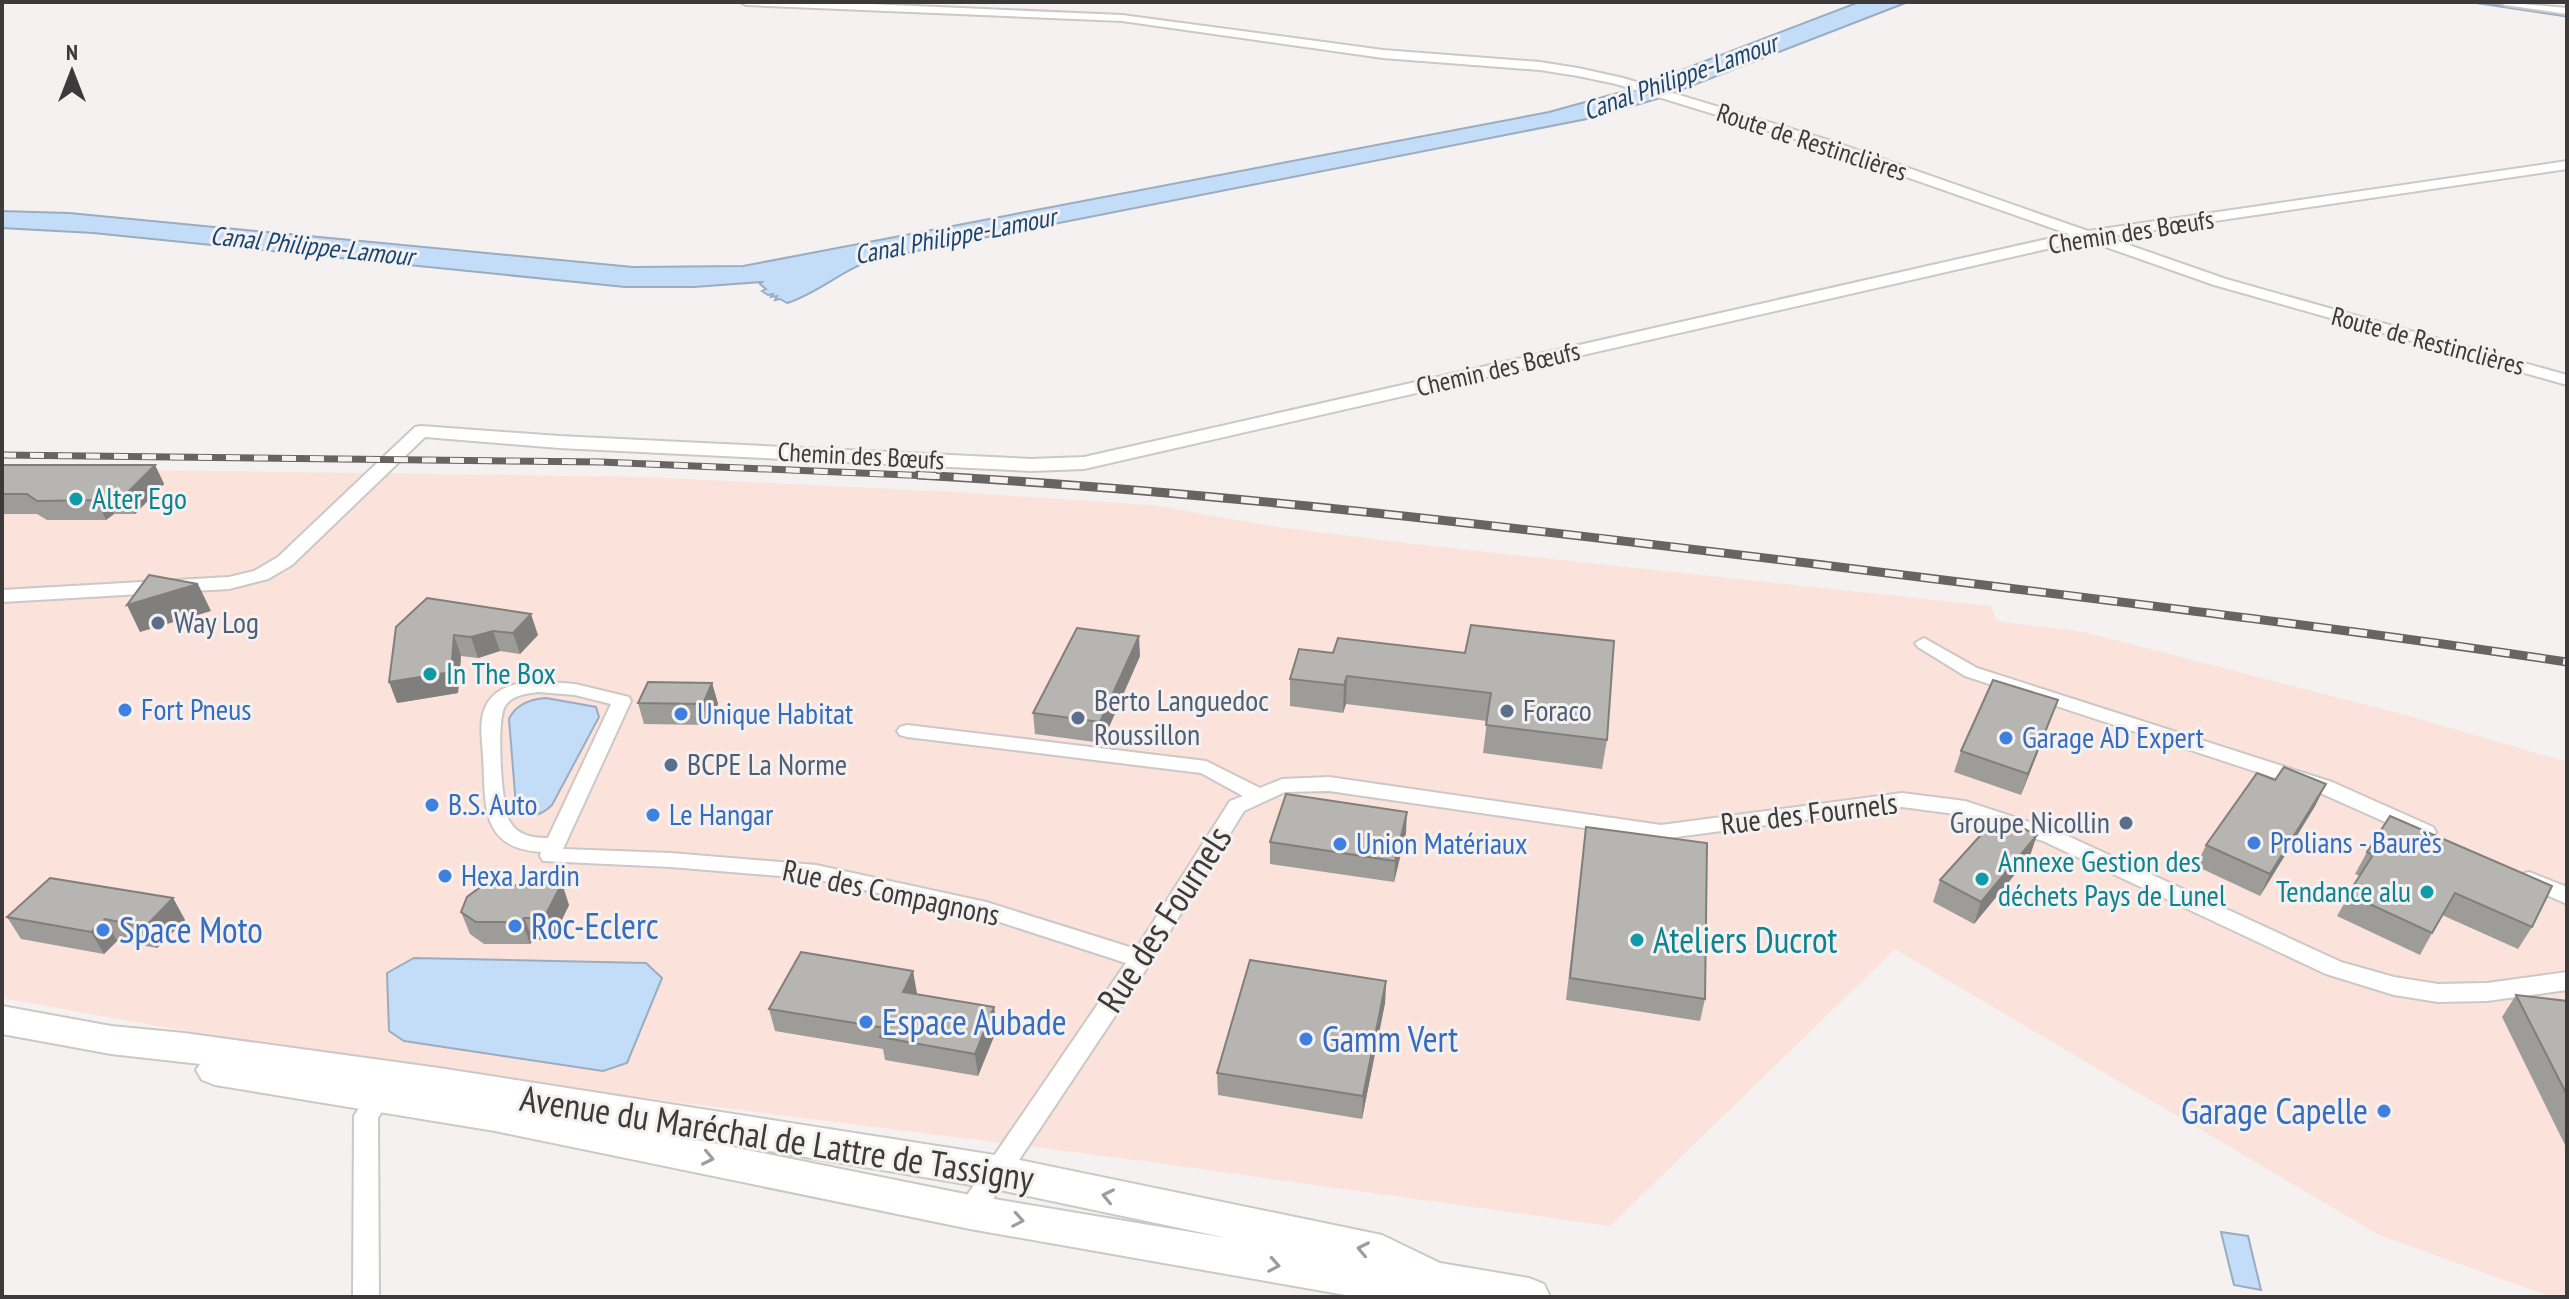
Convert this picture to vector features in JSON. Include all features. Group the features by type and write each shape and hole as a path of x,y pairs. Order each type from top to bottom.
{"main road":[{"name":"Avenue du Maréchal de Lattre de Tassigny","path":"2,1020 111,1040 184,1047 439,1083 995,1172 1382,1253 1434,1280"},
{"name":"Avenue du Maréchal de Lattre de Tassigny","path":"111,1040 156,1060 495,1115 970,1212 1366,1280 1434,1280 1529,1297"}],"street":[{"name":"Route de Restinclières","path":"746,2 1122,18 1383,54 1540,66 1628,85 1826,144 2220,282 2567,380"},
{"path":"2505,2 2567,11"},
{"name":"Chemin des Bœufs","path":"2,596 229,583 261,575 285,561 421,431 559,442 1031,465 1084,463 2075,237 2093,237 2567,165"},
{"path":"1924,643 1971,672 2325,787 2439,838"},
{"name":"Rue des Compagnons","path":"555,845 527,845 506,832 496,815 491,716 498,700 516,690 545,686 596,693 622,701 550,856 671,860 816,872 986,910 1141,959"},
{"path":"907,731 1206,767 1259,796"},
{"name":"Rue des Fournels","path":"970,1212 1141,959 1237,806 1282,786 1329,784 1661,832 1902,800 1965,808 2050,836 2334,968 2364,977 2438,993 2487,992 2567,981"},
{"path":"2510,870 2567,896"},
{"path":"366,1297 366,1116 379,1097"}],"shaded area":[{"path":"2,468 647,477 1151,505 1285,528 1431,546 1991,606 1997,621 2084,632 2413,717 2567,762 2567,1297 2552,1297 2379,1235 1895,949 1610,1226 1136,1160 359,1062 2,998"}],"water":[{"name":"Canal Philippe-Lamour","path":"1859,2 1908,2 1660,98 1592,118 876,259 787,303 775,300 777,296 771,297 773,294 762,291 766,289 760,284 762,282 694,287 625,287 93,233 2,228 2,211 69,213 633,267 743,266 1549,112 1632,89"},
{"path":"546,698 596,707 599,717 552,805 540,813 527,815 518,812 516,806 509,719 524,703"},
{"path":"414,958 646,963 662,978 627,1063 603,1071 404,1041 389,1031 387,973"},
{"path":"2221,1232 2248,1236 2261,1290 2234,1285"}],"building":[{"path":"2,465 155,465 126,494 105,494 97,500 37,501 27,494 2,494"},
{"path":"149,575 198,584 127,605"},
{"path":"427,598 531,614 513,633 493,631 471,637 454,635 451,672 389,682 396,627"},
{"path":"1471,625 1614,641 1607,740 1486,725 1491,693 1347,676 1344,685 1290,679 1299,649 1333,653 1338,638 1465,653"},
{"path":"1077,628 1139,636 1100,722 1033,713"},
{"name":"Garage AD Expert","path":"1993,680 2058,700 2028,774 1961,751"},
{"path":"648,682 712,683 703,704 638,703"},
{"name":"Prolians - Baurès","path":"2284,767 2326,784 2270,874 2206,845 2257,773 2275,780"},
{"path":"1286,794 1407,812 1395,861 1270,842"},
{"path":"1998,816 2037,835 1981,902 1940,880"},
{"name":"Tendance alu","path":"2390,816 2552,886 2532,927 2455,893 2432,933 2348,894 2373,855 2367,852"},
{"name":"Ateliers Ducrot","path":"1586,827 1707,843 1705,999 1570,978"},
{"path":"50,878 173,898 145,927 105,919 91,932 7,917"},
{"path":"542,883 562,883 544,918 524,918 522,922 476,922 461,912 467,897 483,885 540,886"},
{"path":"801,952 913,971 903,992 994,1007 975,1054 880,1037 885,1028 769,1009"},
{"name":"Gamm Vert","path":"1250,960 1386,981 1363,1096 1217,1073"},
{"path":"2516,995 2567,1001 2567,1095"}],"waterway":[{"path":"2473,2 2567,16"}],"railway":[{"path":"2,455 601,462 944,477"},
{"path":"918,475 944,477"},
{"path":"944,477 954,477"},
{"path":"944,477 1147,491 1489,525 2199,612 2567,662"}],"place":[{"name":"Alter Ego","path":"76,499"},
{"name":"Way Log","path":"158,623"},
{"name":"In The Box","path":"430,674"},
{"name":"Fort Pneus","path":"125,710"},
{"name":"Foraco","path":"1507,711"},
{"name":"Unique Habitat","path":"681,714"},
{"name":"Berto Languedoc Roussillon","path":"1078,718"},
{"name":"Garage AD Expert","path":"2006,738"},
{"name":"BCPE La Norme","path":"671,765"},
{"name":"B.S. Auto","path":"432,805"},
{"name":"Le Hangar","path":"653,815"},
{"name":"Groupe Nicollin","path":"2126,823"},
{"name":"Prolians - Baurès","path":"2254,843"},
{"name":"Union Matériaux","path":"1340,844"},
{"name":"Hexa Jardin","path":"445,876"},
{"name":"Annexe Gestion des déchets Pays de Lunel","path":"1982,879"},
{"name":"Tendance alu","path":"2427,892"},
{"name":"Roc-Eclerc","path":"515,926"},
{"name":"Space Moto","path":"103,930"},
{"name":"Ateliers Ducrot","path":"1637,940"},
{"name":"Espace Aubade","path":"866,1022"},
{"name":"Gamm Vert","path":"1306,1039"},
{"name":"Garage Capelle","path":"2384,1111"}]}
